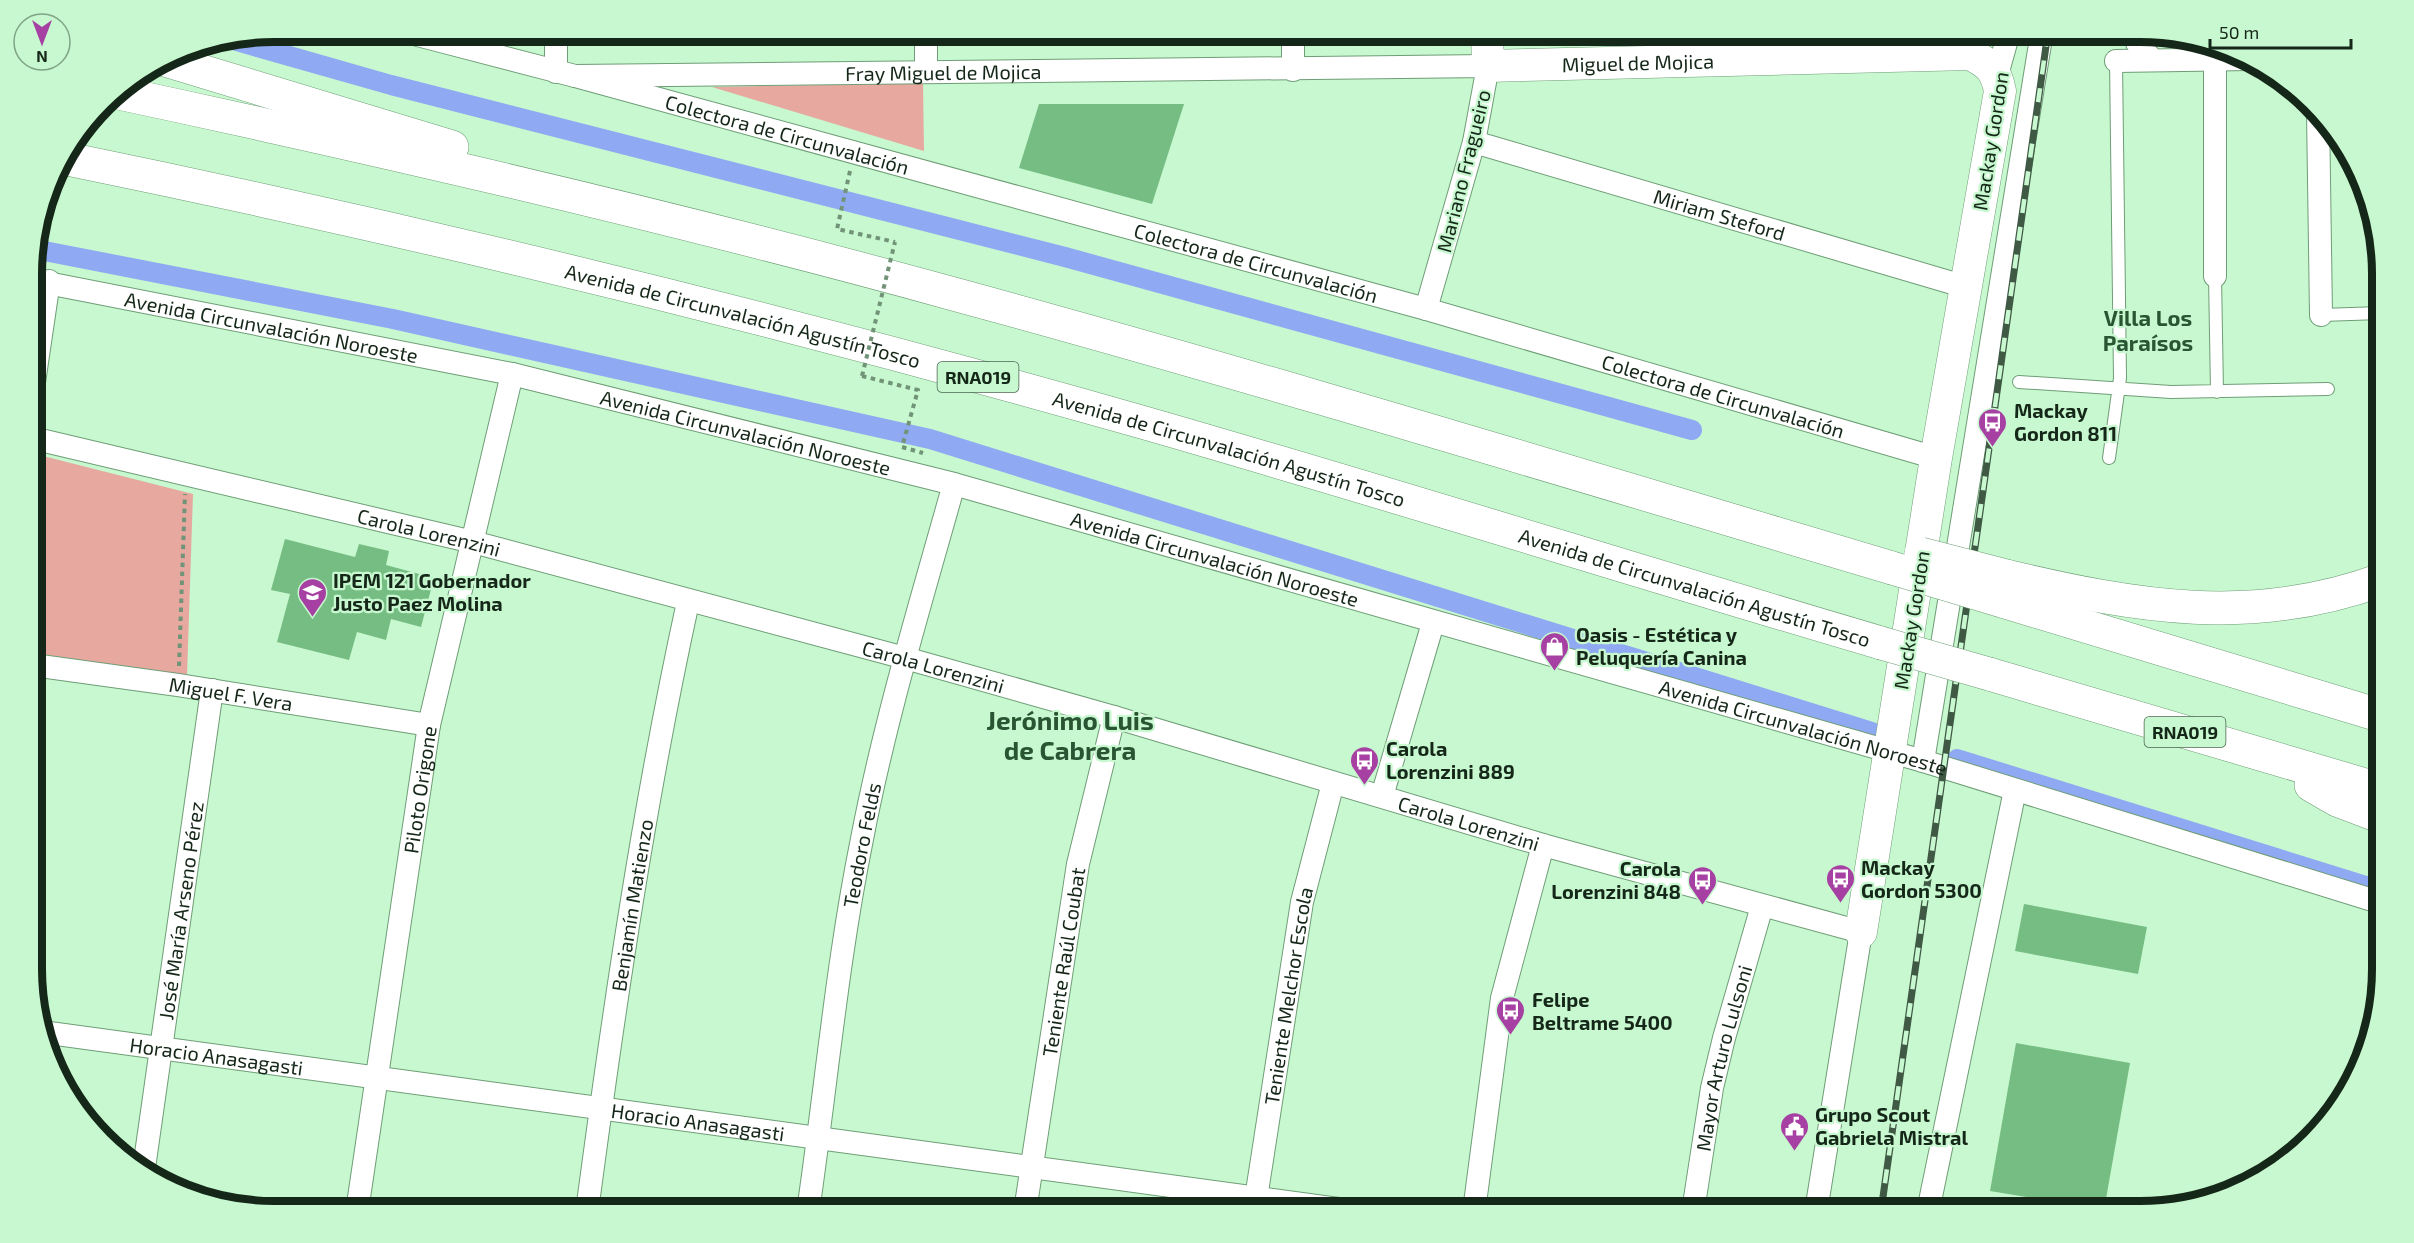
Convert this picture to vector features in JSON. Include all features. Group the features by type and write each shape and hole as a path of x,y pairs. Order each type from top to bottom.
{"highway":[{"path":"177,64 451,147 553,191"},
{"path":"127,95 553,191 940,290 1570,473 2004,588 2372,713"},
{"name":"Avenida de Circunvalación Agustín Tosco","path":"72,160 342,218 646,289 1140,422 2372,787"},
{"path":"62,180 178,202 520,279 646,289"},
{"path":"2004,588 2217,609 2298,602 2372,582"},
{"path":"2249,751 2337,800 2372,813"}],"main road":[{"name":"Mariano Fragueiro","path":"1487,42 1488,66"},
{"name":"Miguel de Mojica","path":"1488,66 1683,46 1868,45 1970,54 1987,62 2004,53"},
{"name":"Mackay Gordon","path":"1861,932 1936,458 2000,91 2004,53"}],"street":[{"name":"Fray Miguel de Mojica","path":"444,42 566,74 1293,70 1488,66"},
{"path":"558,42 566,74"},
{"path":"926,42 927,72"},
{"path":"1293,42 1293,70"},
{"path":"1923,761 2040,42"},
{"path":"2137,42 2153,60"},
{"path":"2004,53 2038,55"},
{"path":"2215,60 2215,276"},
{"path":"2116,61 2228,60"},
{"name":"Mariano Fragueiro","path":"1426,309 1474,142 1488,66"},
{"name":"Colectora de Circunvalación","path":"566,74 1426,309 1936,458"},
{"path":"700,112 693,98 698,85 715,74"},
{"path":"2318,126 2321,315"},
{"name":"Miriam Steford","path":"1474,142 1966,287"},
{"name":"Avenida Circunvalación Noroeste","path":"42,280 512,374 954,484 1433,623 1923,761 2372,900"},
{"name":"Piloto Origone","path":"359,1201 429,725 512,374"},
{"name":"Carola Lorenzini","path":"42,440 472,542 688,602 905,658 1114,717 1543,844 1861,932"},
{"name":"Teodoro Felds","path":"809,1201 861,839 905,658 954,484"},
{"name":"Benjamín Matienzo","path":"588,1201 659,740 688,602"},
{"path":"1382,796 1433,623"},
{"name":"Miguel F. Vera","path":"42,666 212,690 429,725"},
{"name":"José María Arseno Pérez","path":"145,1162 212,690"},
{"name":"Teniente Raúl Coubat","path":"1026,1201 1078,864 1114,717"},
{"name":"Teniente Melchor Escola","path":"1255,1201 1302,902 1334,783"},
{"path":"1930,1201 2014,790"},
{"path":"1474,1201 1502,998 1543,844"},
{"name":"Mayor Arturo Lulsoni","path":"1696,1201 1717,1068 1762,906"},
{"name":"Mackay Gordon","path":"1818,1201 1861,932"},
{"name":"Horacio Anasagasti","path":"51,1033 1031,1166 1237,1201"}],"lane":[{"path":"2109,458 2119,390 2116,61"},
{"path":"2215,276 2217,392"},
{"path":"2321,315 2372,313"},
{"path":"2019,382 2119,390 2217,392 2328,389"}],"path":[{"path":"861,174 850,171 837,229 895,242 862,376 918,390 902,447 924,454"},
{"path":"178,685 186,474"}],"shaded area":[{"path":"923,83 924,151 712,87"},
{"path":"43,456 193,494 187,676 42,654"}],"building":[{"path":"1039,104 1184,104 1152,204 1019,168"},
{"path":"285,539 355,557 359,544 389,551 386,565 434,578 421,627 391,619 386,640 357,632 349,660 277,642 290,594 271,590"},
{"path":"2024,904 2147,927 2138,974 2015,951"},
{"path":"2016,1043 2130,1063 2106,1201 2050,1201 1990,1191"}],"waterway":[{"path":"246,44 391,85 1065,257 1692,430"},
{"path":"43,251 393,319 930,439 1872,732"},
{"path":"1957,759 2372,888"}],"railway":[{"path":"1882,1201 2047,42"}],"place":[{"name":"Mackay Gordon 811","path":"1993,448"},
{"name":"IPEM 121 Gobernador Justo Paez Molina","path":"312,618"},
{"name":"Oasis - Estética y Peluquería Canina","path":"1555,672"},
{"name":"Carola Lorenzini 889","path":"1365,786"},
{"name":"Mackay Gordon 5300","path":"1840,904"},
{"name":"Carola Lorenzini 848","path":"1702,906"},
{"name":"Felipe Beltrame 5400","path":"1511,1036"},
{"name":"Grupo Scout Gabriela Mistral","path":"1794,1152"}],"district":[{"name":"Villa Los Paraísos","path":"2148,330"},
{"name":"Jerónimo Luis de Cabrera","path":"1070,734"}]}
